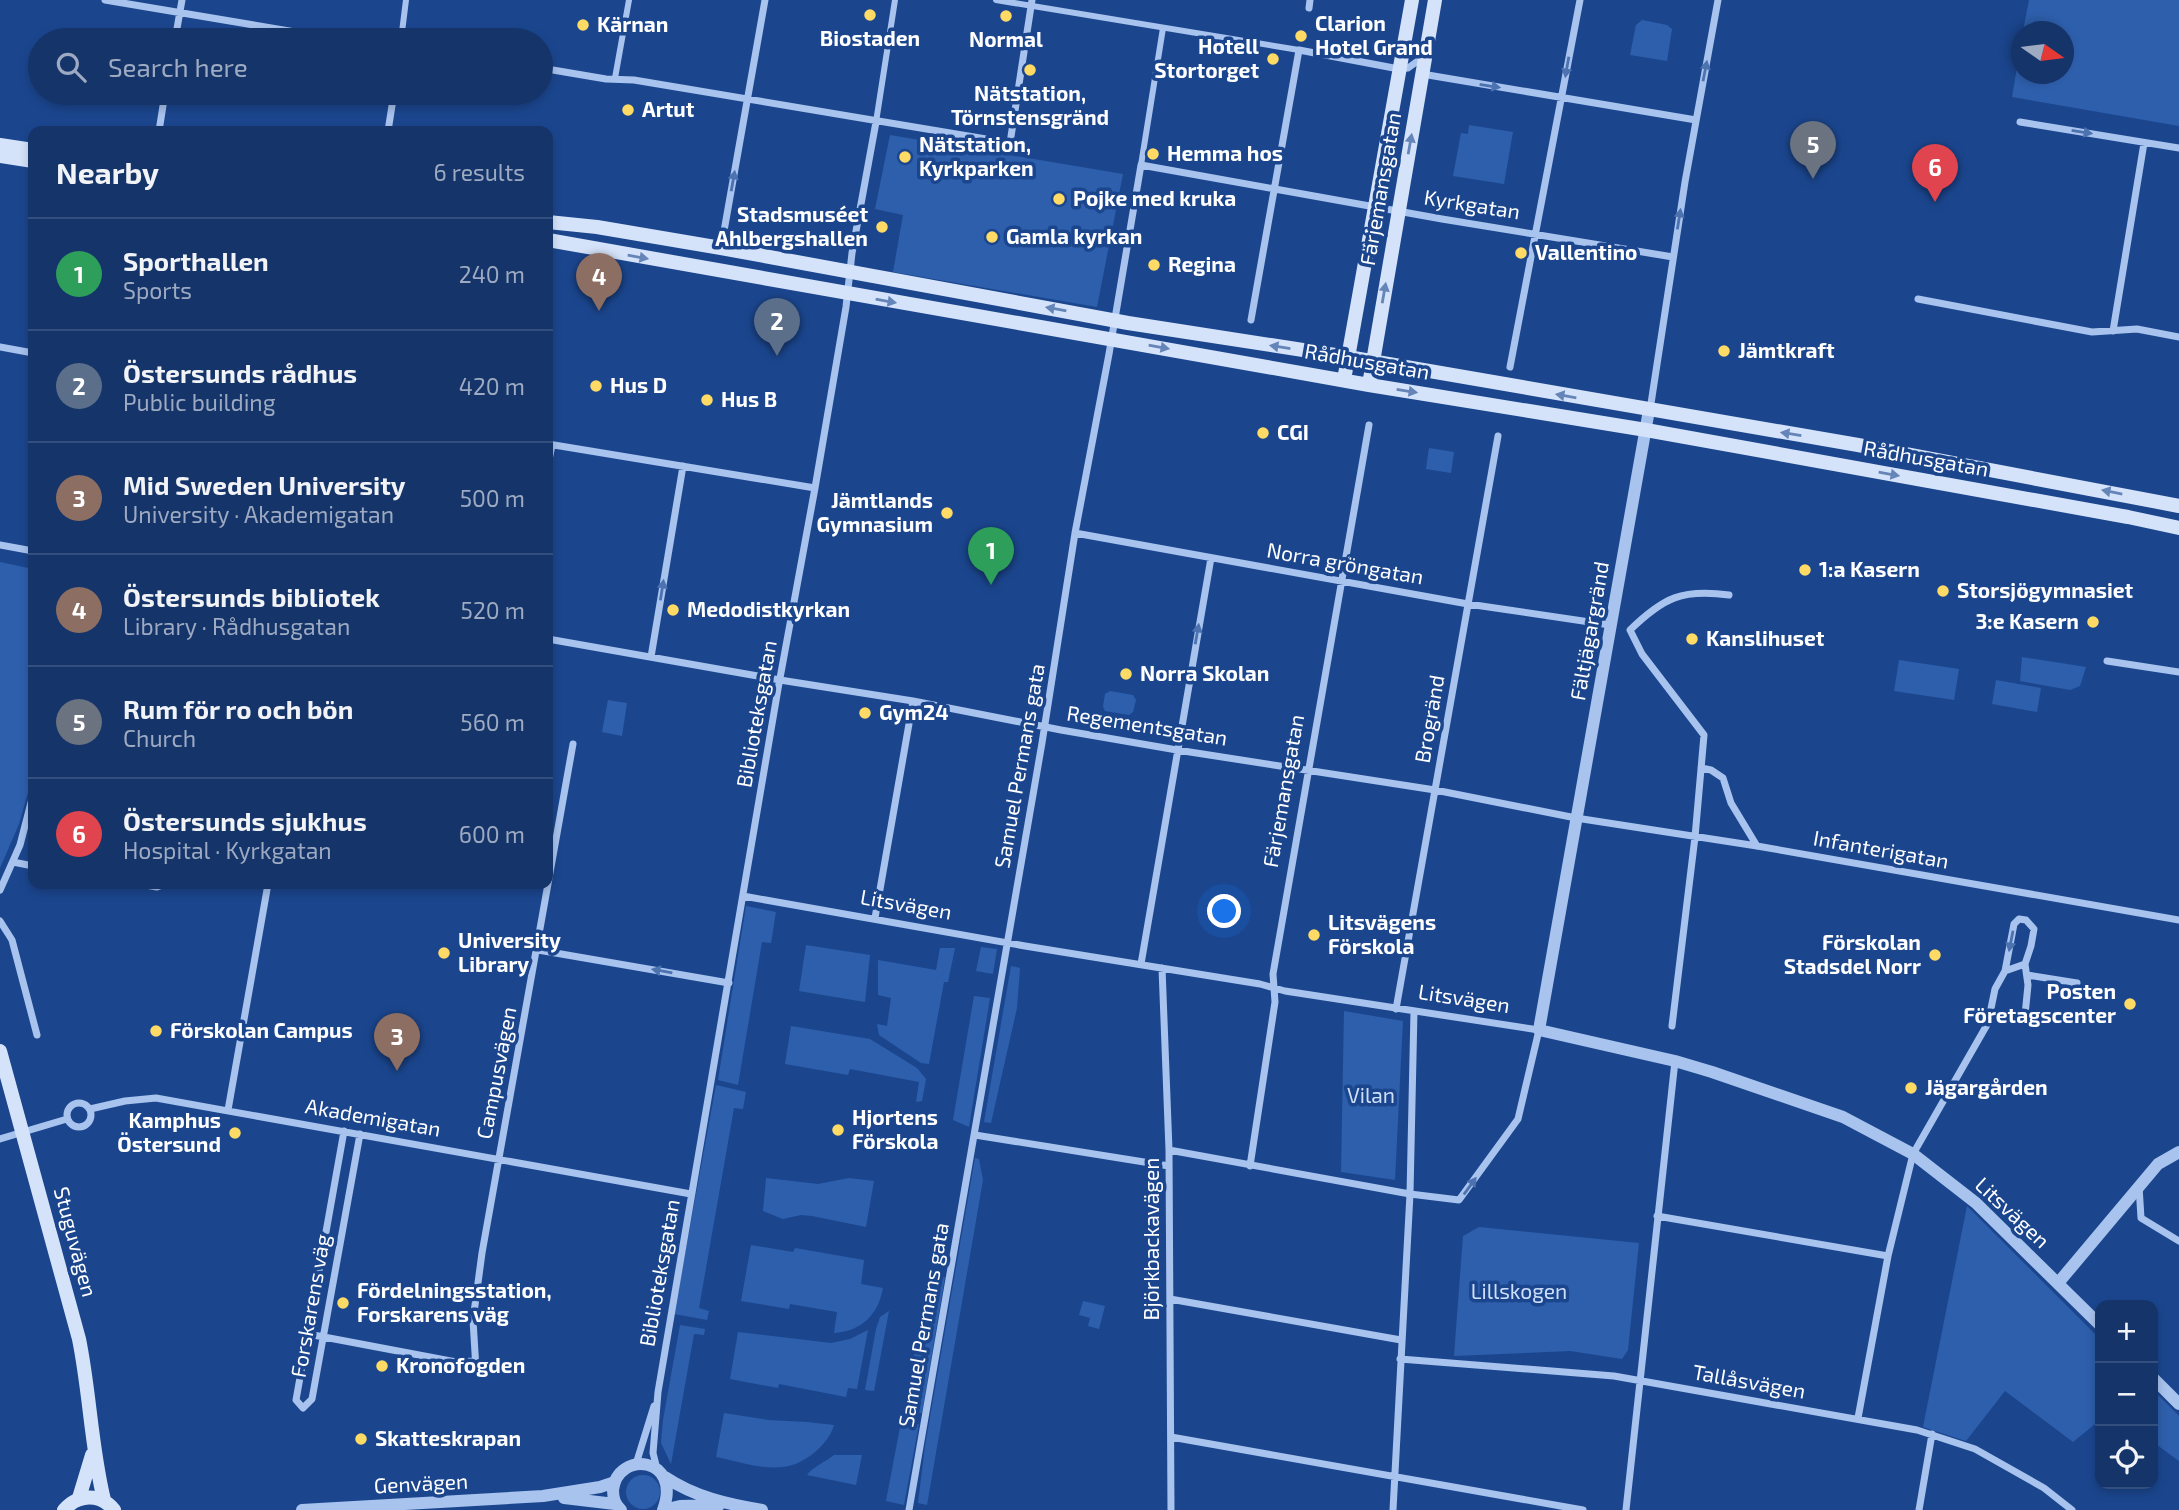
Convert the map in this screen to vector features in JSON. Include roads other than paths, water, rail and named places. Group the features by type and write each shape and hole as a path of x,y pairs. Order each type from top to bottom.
{"main road":[{"name":"Färjemansgatan","path":"1344,380 1412,0"},
{"name":"Färjemansgatan","path":"1370,385 1435,0"},
{"path":"0,145 28,149"},
{"path":"0,156 28,160"},
{"name":"Rådhusgatan","path":"553,223 597,227 721,248 1114,320 1872,447 2179,506"},
{"name":"Rådhusgatan","path":"553,241 1370,385 1646,430 2179,528"},
{"name":"Stuguvägen","path":"0,1051 79,1339 94,1447 109,1505"},
{"name":"Stuguvägen","path":"79,1498 94,1447"},
{"path":"63,1509 79,1498 92,1497 109,1505"}],"street":[{"path":"105,0 271,28"},
{"path":"178,28 182,0"},
{"path":"402,28 406,0"},
{"path":"615,78 629,0"},
{"path":"721,248 765,0"},
{"name":"Biblioteksgatan","path":"661,1473 653,1453 658,1392 815,488 895,0"},
{"path":"996,0 1032,3 1399,69 1416,64 1426,55"},
{"path":"1510,368 1580,0"},
{"name":"Fältjägargränd","path":"1410,1194 1459,1200 1518,1119 1539,1030 1650,410 1718,0"},
{"path":"553,70 1010,143 1032,3"},
{"name":"Samuel Permans gata","path":"909,1510 1163,28"},
{"path":"1251,320 1300,50"},
{"path":"1422,74 1696,120"},
{"path":"160,126 164,105"},
{"path":"389,126 392,105"},
{"path":"2020,122 2179,148"},
{"path":"2113,331 2144,143"},
{"name":"Kyrkgatan","path":"1141,165 1674,257"},
{"path":"1918,299 2092,332 2137,329 2179,337"},
{"path":"0,347 28,352"},
{"name":"Färjemansgatan","path":"1250,1166 1275,1002 1273,974 1369,425"},
{"name":"Brogränd","path":"1396,1009 1498,436"},
{"path":"553,444 815,488"},
{"path":"651,657 683,466"},
{"name":"Norra gröngatan","path":"1075,533 1468,604 1610,625"},
{"path":"0,545 28,550"},
{"path":"1141,964 1210,558"},
{"path":"1672,1026 1695,837 1704,735 1642,654 1630,630 1644,617 1676,596 1701,592 1729,595"},
{"name":"Regementsgatan","path":"553,640 913,701 1177,750 1435,790 1576,818"},
{"path":"2107,661 2179,672"},
{"path":"875,918 913,701"},
{"name":"Campusvägen","path":"553,862 573,744"},
{"path":"1701,768 1711,770 1723,778 1731,803 1757,846"},
{"path":"0,890 13,862 28,812"},
{"name":"Infanterigatan","path":"1576,818 1757,846 2179,920"},
{"path":"13,862 28,865"},
{"path":"228,1110 267,889"},
{"name":"Campusvägen","path":"323,1337 476,1364 472,1320 498,1158 548,889"},
{"name":"Litsvägen","path":"743,896 1274,987 1284,991 1539,1030 1675,1061 1843,1117 1913,1154 1976,1203 2095,1320"},
{"path":"1858,1419 1888,1256 1913,1154 1988,1023 1995,989 2005,971 2014,924 2019,919 2026,920 2034,929 2025,964 2028,985 2025,1015"},
{"path":"0,921 12,940 37,1035"},
{"path":"538,950 729,983"},
{"path":"2005,971 2025,964"},
{"name":"Björkbackavägen","path":"1162,968 1169,1150 1171,1510"},
{"path":"2027,975 2077,983"},
{"path":"1393,1510 1410,1194 1414,1011"},
{"path":"1626,1510 1675,1061"},
{"name":"Akademigatan","path":"90,1110 125,1101 156,1098 691,1194"},
{"path":"80,1102 90,1110 89,1121 83,1126 72,1125 67,1119 67,1111 72,1104 80,1102"},
{"path":"0,1139 67,1119"},
{"name":"Forskarens väg","path":"344,1131 296,1399 303,1408 312,1399 360,1133"},
{"path":"975,1135 1169,1166"},
{"path":"1169,1150 1410,1194"},
{"path":"2059,1282 2158,1164 2179,1152"},
{"path":"2139,1186 2141,1218 2179,1241"},
{"path":"332,1197 348,1200"},
{"path":"1657,1216 1888,1256"},
{"path":"1170,1299 1401,1340"},
{"path":"308,1334 323,1337"},
{"name":"Tallåsvägen","path":"1400,1359 1579,1371 1932,1434 1975,1449 2044,1488 2072,1510"},
{"path":"2158,1383 2179,1404"},
{"name":"Biblioteksgatan","path":"636,1464 658,1392"},
{"path":"1919,1510 1932,1434"},
{"path":"1171,1437 1583,1510"},
{"path":"618,1507 613,1494 614,1482 628,1467 636,1464 661,1473 683,1489 726,1504 762,1510"},
{"path":"661,1473 668,1488 663,1510 680,1506 726,1504"},
{"name":"Genvägen","path":"302,1510 543,1496 600,1487 614,1482"},
{"name":"Genvägen","path":"543,1496 618,1507"}],"place":[{"name":"Biostaden","path":"870,15"},
{"name":"Normal","path":"1006,16"},
{"name":"Kärnan","path":"583,25"},
{"name":"Clarion Hotel Grand","path":"1301,36"},
{"name":"Hotell Stortorget","path":"1273,59"},
{"name":"Nätstation, Törnstensgränd","path":"1030,70"},
{"name":"Artut","path":"628,110"},
{"name":"Hemma hos","path":"1153,154"},
{"name":"Nätstation, Kyrkparken","path":"905,157"},
{"name":"Rum för ro och bön","path":"1813,179"},
{"name":"Pojke med kruka","path":"1059,199"},
{"name":"Östersunds sjukhus","path":"1935,202"},
{"name":"Stadsmuséet Ahlbergshallen","path":"882,227"},
{"name":"Gamla kyrkan","path":"992,237"},
{"name":"Vallentino","path":"1521,253"},
{"name":"Regina","path":"1154,265"},
{"name":"Östersunds bibliotek","path":"599,311"},
{"name":"Jämtkraft","path":"1724,351"},
{"name":"Östersunds rådhus","path":"777,356"},
{"name":"Hus D","path":"596,386"},
{"name":"Hus B","path":"707,400"},
{"name":"CGI","path":"1263,433"},
{"name":"Jämtlands Gymnasium","path":"947,513"},
{"name":"1:a Kasern","path":"1805,570"},
{"name":"Sporthallen","path":"991,585"},
{"name":"Storsjögymnasiet","path":"1943,591"},
{"name":"Medodistkyrkan","path":"673,610"},
{"name":"3:e Kasern","path":"2093,622"},
{"name":"Kanslihuset","path":"1692,639"},
{"name":"Norra Skolan","path":"1126,674"},
{"name":"Gym24","path":"865,713"},
{"name":"Litsvägens Förskola","path":"1314,935"},
{"name":"University Library","path":"444,953"},
{"name":"Förskolan Stadsdel Norr","path":"1935,955"},
{"name":"Posten Företagscenter","path":"2130,1004"},
{"name":"Förskolan Campus","path":"156,1031"},
{"name":"Mid Sweden University","path":"397,1071"},
{"name":"Jägargården","path":"1911,1088"},
{"name":"Hjortens Förskola","path":"838,1130"},
{"name":"Kamphus Östersund","path":"235,1133"},
{"name":"Fördelningsstation, Forskarens väg","path":"343,1303"},
{"name":"Kronofogden","path":"382,1366"},
{"name":"Skatteskrapan","path":"361,1439"}],"park label":[{"name":"Vilan","path":"1371,1096"},
{"name":"Lillskogen","path":"1519,1292"}]}
